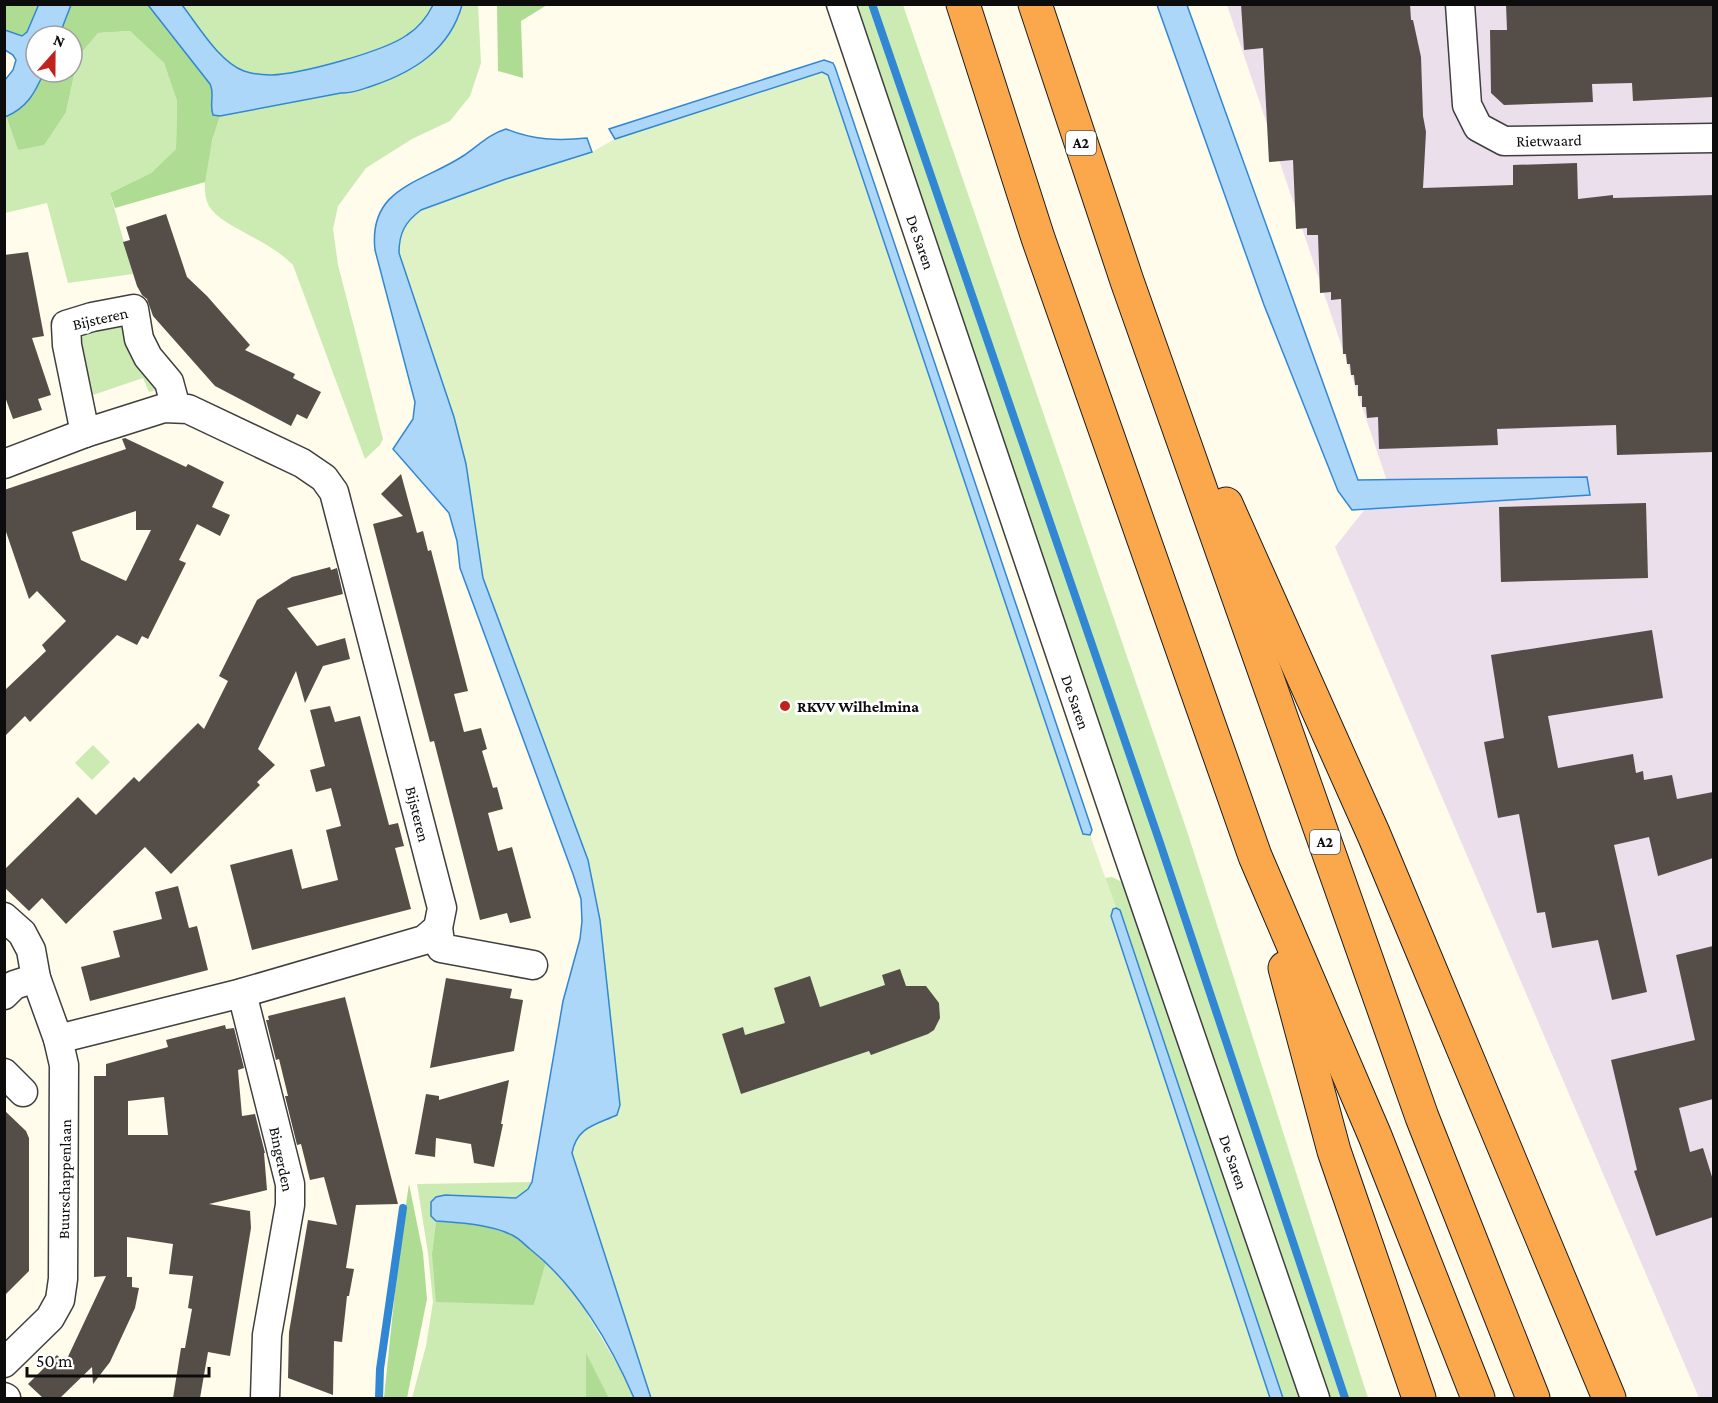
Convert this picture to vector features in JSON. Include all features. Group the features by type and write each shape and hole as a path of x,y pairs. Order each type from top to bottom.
{"highway":[{"path":"963,4 1038,238 1256,856 1376,1136 1478,1398"},
{"name":"A2","path":"1035,4 1127,281 1422,1117 1533,1398"},
{"name":"A2","path":"1127,281 1374,835 1609,1398"},
{"path":"1256,856 1334,1151 1419,1398"}],"street":[{"name":"De Saren","path":"842,4 1128,857 1315,1398"},
{"name":"Rietwaard","path":"1460,4 1467,105 1478,126 1504,141 1713,138"},
{"name":"Bijsteren","path":"85,433 67,345 66,325 92,317 134,309 139,339 148,357 169,382 176,408"},
{"name":"Bijsteren","path":"4,464 85,433 164,408 176,408 188,409 302,463 324,478 334,492 442,908 438,928"},
{"name":"Buurschappenlaan","path":"4,917 22,933 31,950 36,978 58,1040 64,1065 65,1129 63,1279 60,1300 50,1318 4,1363"},
{"path":"438,928 441,948 533,965"},
{"path":"58,1040 242,993 424,940 438,928"},
{"path":"4,995 14,985 36,978"},
{"name":"Bingerden","path":"242,993 290,1184 290,1205 267,1335 265,1398"}],"shaded area":[{"path":"1227,5 1713,5 1713,1398 1699,1398 1335,547 1387,481"}],"green space":[{"path":"71,4 148,5 210,84 213,115 220,116 212,141 205,182 115,208 110,193 151,173 176,149 177,101 164,63 130,31 98,33 84,50 84,24 64,24"},
{"path":"4,5 39,5 31,24 24,24 22,36 5,30"},
{"path":"182,5 433,5 418,26 395,42 341,61 301,71 271,75 244,71 226,60"},
{"path":"462,5 478,5 481,63 470,96 450,121 412,139 366,168 338,206 333,229 338,265 383,439 365,459 293,265 277,251 226,222 212,211 206,197 207,161 220,116 341,93 348,94 414,68 459,17"},
{"path":"497,5 547,5 521,21 523,78 498,71"},
{"path":"852,5 903,5 1187,831 1368,1398 1324,1398"},
{"path":"130,31 164,63 177,101 176,149 151,173 110,193 133,274 68,283 47,203 5,213 5,117 18,150 66,112 72,84 84,84 84,50 98,33"},
{"name":"RKVV Wilhelmina","path":"822,72 828,75 1083,834 1090,835 1116,908 1113,909 1111,916 1270,1398 651,1398 572,1153 574,1144 583,1132 617,1115 620,1105 600,920 588,860 483,578 466,464 454,417 399,253 399,246 404,228 421,210 506,179 592,152 615,139"},
{"path":"39,84 72,84 66,112 44,145 18,150 6,116 30,98"},
{"path":"125,322 160,389 149,392 143,378 84,398 74,335"},
{"path":"93,745 110,762 92,780 75,763"},
{"path":"1112,877 1124,883 1304,1398 1283,1398 1120,910 1116,908 1105,878"},
{"path":"532,1182 528,1189 516,1198 445,1195 431,1201 431,1216 436,1221 432,1253 534,1305 546,1262 579,1300 623,1374 634,1398 609,1398 586,1354 586,1398 412,1398 426,1346 433,1302 417,1184"},
{"path":"409,1184 423,1253 427,1299 407,1398 384,1398 399,1252"},
{"path":"436,1221 480,1225 513,1235 546,1262 534,1305 436,1302 432,1253"},
{"path":"586,1353 609,1398 586,1398"}],"water":[{"path":"39,4 71,5 64,24 30,24"},
{"path":"148,5 182,5 226,60 244,71 271,75 320,66 361,55 395,42 411,32 422,22 433,5 462,5 449,34 439,46 428,57 402,74 353,92 220,116 213,115 210,84"},
{"path":"1157,5 1187,5 1358,480 1587,477 1590,495 1352,510 1338,491 1264,305"},
{"path":"5,30 22,36 24,34 24,84 38,84 25,104 5,117 5,80 13,70 16,60 5,50"},
{"path":"824,60 833,63 835,67 1092,830 1090,835 1083,834 828,75 822,72 615,139 609,129"},
{"path":"506,129 546,139 587,138 592,152 506,179 421,210 404,228 399,253 454,417 466,464 483,578 588,860 600,920 620,1105 617,1115 583,1132 574,1144 572,1153 651,1398 634,1398 615,1357 591,1317 562,1280 519,1240 494,1228 436,1221 431,1216 431,1202 436,1197 445,1195 516,1198 528,1189 532,1182 563,1001 580,939 582,921 581,899 573,874 460,568 457,541 449,513 393,449 413,419 415,402 375,250 375,229 380,213 389,200 401,190"},
{"path":"1113,909 1120,910 1283,1398 1270,1398 1111,916"}],"building":[{"path":"1241,4 1410,4 1411,20 1413,20 1421,57 1423,116 1426,132 1423,188 1513,185 1513,165 1577,163 1578,199 1613,195 1613,198 1713,195 1713,452 1617,455 1616,425 1497,429 1498,445 1379,449 1378,417 1367,418 1366,407 1362,407 1362,396 1358,396 1358,385 1355,385 1354,375 1351,375 1346,354 1343,354 1341,299 1331,300 1331,292 1320,293 1318,235 1307,235 1307,228 1296,229 1293,160 1269,162 1263,48 1244,50"},
{"path":"1506,4 1713,4 1713,97 1633,101 1632,83 1592,84 1593,102 1504,105 1491,93 1490,30 1507,30"},
{"path":"166,214 187,277 250,345 245,350 295,374 293,378 321,392 307,419 297,414 291,426 215,386 153,316 147,299 137,286 123,242 130,240 126,227"},
{"path":"28,252 44,336 32,338 51,395 38,399 42,410 13,419 4,394 4,255"},
{"path":"125,438 186,467 188,464 224,482 212,507 230,515 220,536 197,524 179,560 186,563 148,639 142,636 137,645 117,635 30,722 25,716 4,737 4,691 46,651 42,645 66,621 37,591 29,599 4,526 4,490 126,449 122,439","holes":["136,511 136,530 151,530 126,581 81,560 72,532"]},
{"path":"401,474 417,533 423,531 428,551 431,550 468,691 454,694 464,732 481,728 487,749 482,751 493,788 497,787 503,809 488,813 498,851 512,847 531,918 510,923 507,913 480,920 434,741 430,742 373,524 403,516 381,494"},
{"path":"1646,503 1648,578 1501,582 1499,507"},
{"path":"330,567 331,570 337,568 343,594 287,608 317,646 345,638 350,659 323,666 305,703 296,671 258,749 275,765 257,782 260,785 171,874 145,847 66,924 42,898 29,911 4,887 4,870 78,797 96,815 134,777 139,782 198,723 204,729 228,681 219,676 257,600 292,577"},
{"path":"1652,630 1663,698 1548,716 1558,768 1633,754 1636,773 1643,771 1644,780 1672,775 1677,799 1713,792 1713,858 1658,876 1649,837 1614,845 1647,992 1612,1000 1598,940 1552,948 1545,912 1537,913 1519,814 1498,818 1484,742 1504,738 1491,655"},
{"path":"330,706 335,722 360,716 389,825 398,823 404,846 395,848 411,909 252,950 230,865 292,849 302,889 338,880 326,830 341,826 331,788 316,792 310,770 325,766 310,710"},
{"path":"178,886 189,928 197,926 208,970 90,1001 81,967 120,957 113,931 162,919 155,892"},
{"path":"1713,946 1713,1099 1679,1108 1690,1152 1703,1148 1713,1180 1713,1217 1656,1236 1634,1171 1637,1170 1611,1060 1695,1040 1676,955"},
{"path":"900,969 906,986 926,986 939,1003 940,1018 934,1030 871,1055 869,1051 741,1094 722,1034 743,1027 745,1035 785,1023 774,988 810,976 820,1007 885,985 882,975"},
{"path":"446,978 512,989 510,998 523,1000 514,1051 430,1068"},
{"path":"345,997 398,1204 356,1205 346,1268 354,1269 349,1296 347,1296 342,1342 334,1341 333,1395 288,1378 289,1332 308,1220 337,1225 324,1177 310,1180 301,1144 297,1145 279,1059 276,1060 266,1020 269,1020 268,1016"},
{"path":"225,1025 226,1029 234,1028 244,1068 238,1070 242,1116 255,1114 265,1153 267,1190 209,1204 250,1211 251,1228 230,1356 208,1352 200,1398 173,1398 181,1348 185,1348 192,1309 188,1308 193,1276 169,1274 173,1244 127,1237 127,1277 132,1277 132,1287 139,1288 135,1308 110,1362 93,1384 92,1367 60,1398 43,1398 28,1384 57,1355 65,1363 106,1276 94,1277 94,1076 106,1076 106,1064 168,1047 166,1040","holes":["164,1097 168,1135 128,1135 128,1101"]},
{"path":"509,1080 494,1167 474,1163 471,1144 436,1138 435,1157 415,1154 426,1094 439,1096 439,1100"},
{"path":"4,1110 26,1131 29,1138 29,1271 4,1296"}],"waterway":[{"path":"872,4 1160,843 1345,1398"},
{"path":"379,1398 380,1369 403,1208"}],"place":[{"name":"RKVV Wilhelmina","path":"785,706"}]}
